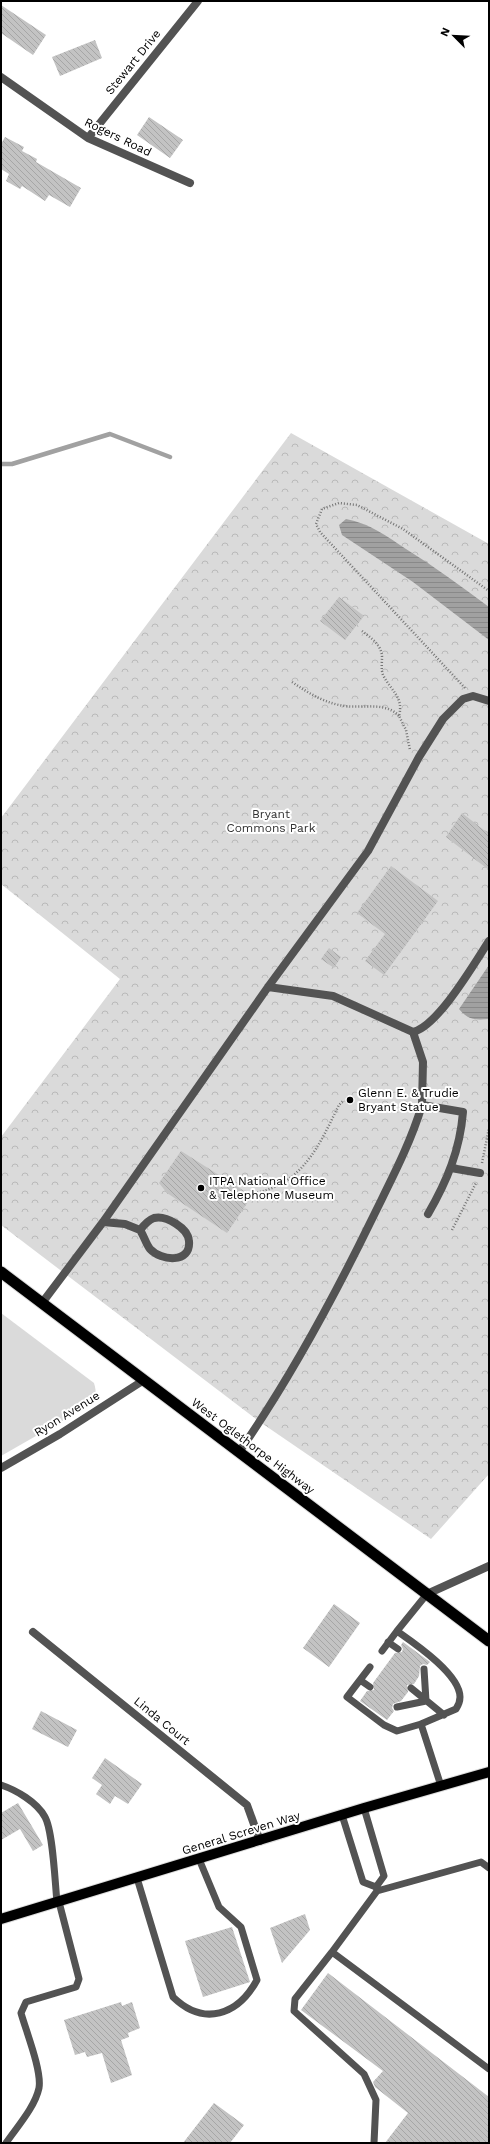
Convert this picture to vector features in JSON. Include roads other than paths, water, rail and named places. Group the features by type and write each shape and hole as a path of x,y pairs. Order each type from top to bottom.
{"highway":[{"name":"West Oglethorpe Highway","path":"1,1272 489,1641"}],"main road":[{"name":"General Screven Way","path":"1,1919 364,1808 489,1772"}],"street":[{"name":"Stewart Drive","path":"88,138 198,1"},
{"name":"Rogers Road","path":"1,77 88,138 190,183"},
{"path":"42,1303 103,1222 268,987 368,851 419,756 443,720 463,699 473,696 489,701"},
{"path":"268,987 333,996 413,1032 423,1028 446,1004 489,941"},
{"path":"239,1452 260,1422 331,1300 393,1175 422,1105 423,1062 413,1032"},
{"path":"422,1105 463,1112 458,1144 451,1168 428,1214"},
{"path":"451,1168 480,1173"},
{"path":"103,1222 125,1224 140,1230 151,1250 166,1259 173,1259 183,1255 189,1246 188,1236 168,1219 154,1218 148,1221 140,1230"},
{"name":"Ryon Avenue","path":"1,1468 60,1434 144,1380"},
{"path":"427,1594 489,1566"},
{"name":"Linda Court","path":"33,1632 248,1805 260,1841"}],"lane":[{"path":"382,1651 427,1594"},
{"path":"370,1667 347,1697 384,1725 397,1731 421,1724 456,1709 460,1698 459,1691 449,1674 434,1658 397,1631"},
{"path":"388,1642 398,1649"},
{"path":"424,1669 426,1701"},
{"path":"360,1680 370,1687"},
{"path":"411,1688 444,1715"},
{"path":"397,1707 426,1701"},
{"path":"421,1724 441,1786"},
{"path":"1,1785 13,1789 35,1805 46,1817 51,1842 58,1902 79,1979 76,1987 26,2002 23,2007 21,2013 38,2074 39,2087 34,2100 6,2143"},
{"path":"364,1808 384,1876 377,1889 332,1952 295,1999 294,2011 364,2074 376,2100 374,2143"},
{"path":"342,1815 363,1882 377,1889 481,1862 489,1868"},
{"path":"137,1878 173,1997 184,2008 207,2015 220,2013 238,2005 249,1994 257,1980 241,1927 219,1907 199,1859"},
{"path":"332,1952 489,2069"}],"waterway":[{"path":"1,464 12,464 110,434 170,457"}],"place":[{"name":"Glenn E. & Trudie Bryant Statue","path":"350,1100"},
{"name":"ITPA National Office & Telephone Museum","path":"201,1188"}],"park label":[{"name":"Bryant Commons Park","path":"271,821"}]}
